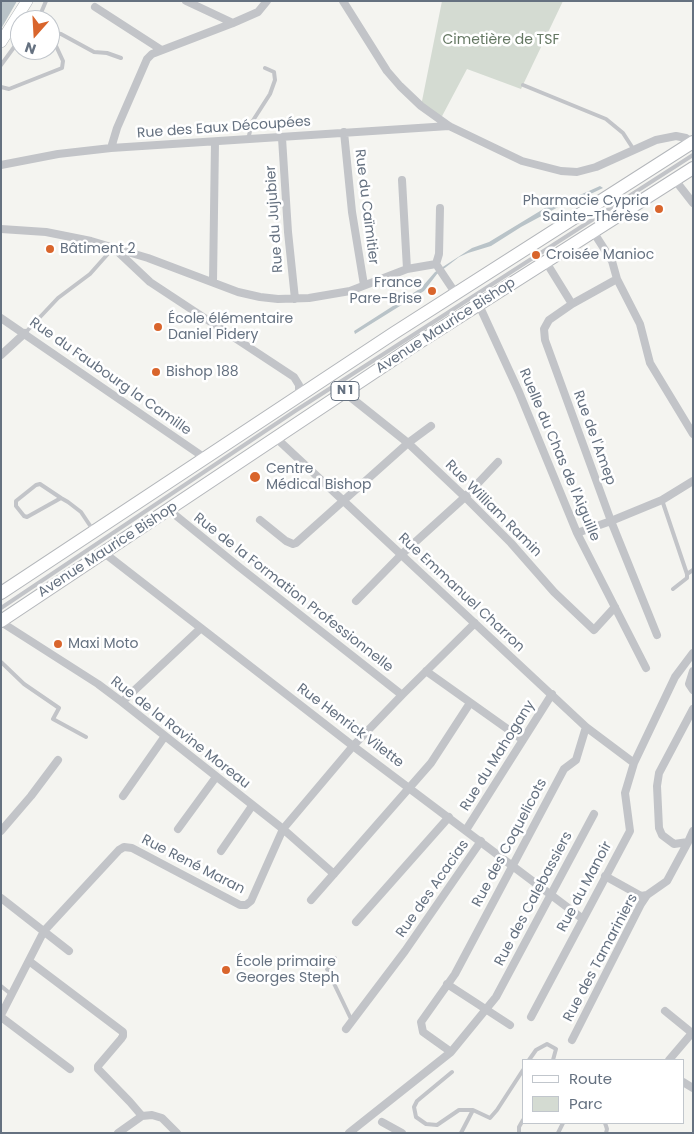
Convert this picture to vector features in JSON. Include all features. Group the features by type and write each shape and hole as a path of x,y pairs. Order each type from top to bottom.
{"main road":[{"name":"Avenue Maurice Bishop","path":"1,593 456,294 693,146"},
{"name":"Avenue Maurice Bishop","path":"1,622 275,437 693,168"}],"street":[{"path":"186,1 233,23"},
{"path":"111,148 117,128 147,60 152,54 160,49 258,12 266,1"},
{"path":"343,1 387,71 421,106 449,126 522,161 561,171 577,172 596,167 656,140 676,136 686,138 693,146"},
{"path":"348,11 353,1"},
{"path":"94,7 160,49"},
{"path":"1,42 10,33"},
{"name":"Rue des Eaux Découpées","path":"1,165 58,154 111,148 449,126"},
{"name":"Rue du Caïmitier","path":"344,132 352,212 364,285"},
{"name":"Rue du Jujubier","path":"282,138 288,232 295,299"},
{"path":"213,282 215,142"},
{"path":"402,180 407,269"},
{"path":"675,180 693,203"},
{"path":"440,208 440,254 437,266 456,294"},
{"path":"1,229 46,232 91,240 148,258 238,292 278,299 309,298 350,291 407,269 437,266"},
{"path":"594,232 612,261 617,279 640,324 650,363 693,434"},
{"path":"114,247 150,282 294,377 299,386 299,396"},
{"path":"546,262 572,304"},
{"name":"Rue de l'Amep","path":"617,279 572,304 549,320 544,329 545,340 611,521 657,635"},
{"name":"Ruelle du Chas de l'Aiguille","path":"479,305 519,392 576,532 646,668"},
{"name":"Rue du Faubourg la Camille","path":"1,318 205,458"},
{"path":"1,356 24,333"},
{"name":"Rue William Ramin","path":"344,392 408,443 465,497 511,543 554,592 594,630 614,607"},
{"path":"260,520 286,541 293,544 408,443 432,426"},
{"name":"Rue Emmanuel Charron","path":"275,437 586,727 634,763"},
{"path":"356,601 402,554 465,497 498,462"},
{"path":"576,532 611,521 662,500 693,481"},
{"name":"Rue de la Formation Professionnelle","path":"169,510 402,695"},
{"name":"Rue Henrick Vilette","path":"103,552 353,746 583,919"},
{"name":"Rue de la Ravine Moreau","path":"1,622 98,684 122,702 283,829 334,874"},
{"path":"283,829 353,746 475,623"},
{"path":"122,702 201,628"},
{"name":"Rue du Manoir","path":"531,1017 630,831 625,793 634,763 675,677 693,653"},
{"path":"426,671 523,740"},
{"path":"693,671 689,684 693,690"},
{"name":"Rue du Mahogany","path":"466,830 552,694"},
{"path":"311,900 431,763 470,703"},
{"path":"691,835 674,844 662,835 659,828 656,786 659,773 693,709"},
{"name":"Rue des Coquelicots","path":"451,1052 424,1032 422,1022 455,974 564,769 576,760 586,727"},
{"path":"123,796 165,736"},
{"path":"1,830 31,796 58,760"},
{"path":"178,829 216,777"},
{"path":"221,850 252,806"},
{"name":"Rue des Calebassiers","path":"349,1133 451,1052 496,997 594,814"},
{"path":"356,922 448,817"},
{"name":"Rue René Maran","path":"44,932 119,850 124,847 132,848 240,905 246,905 251,901 283,829"},
{"name":"Rue des Tamariniers","path":"572,1040 647,895 667,881 691,835"},
{"name":"Rue des Acacias","path":"346,1029 405,951 481,841"},
{"path":"605,876 641,896 647,895"},
{"path":"1,898 69,951"},
{"path":"44,932 1,1016 70,1069"},
{"path":"29,961 123,1032 123,1036 98,1066 98,1070 125,1096 142,1116"},
{"path":"447,984 510,1025"},
{"path":"665,1011 692,1033 670,1059"},
{"path":"118,1133 142,1116 159,1116 177,1133"},
{"path":"382,1122 402,1133"}],"lane":[{"path":"60,34 94,52 107,53 121,58"},
{"path":"1,65 10,53"},
{"path":"1,87 9,89 62,68 63,61 60,55"},
{"path":"248,140 252,122 270,94 275,80 274,72 265,68"},
{"path":"523,85 606,119 623,133 634,150"},
{"path":"1,608 693,146"},
{"path":"24,333 58,298 90,274 114,247"},
{"path":"61,498 27,517 16,506 16,501 40,484 61,498 81,512 94,532"},
{"path":"662,500 687,574 687,578 673,589"},
{"path":"687,574 693,570"},
{"path":"1,662 24,684 60,708 53,720 86,737"},
{"path":"335,958 327,968 352,1021"},
{"path":"1,986 12,994"},
{"path":"530,1059 536,1050 547,1044 556,1049 552,1059"},
{"path":"452,1072 417,1101 414,1108 416,1116 426,1124 437,1125 459,1110 473,1110 490,1118 522,1072"},
{"path":"461,1133 473,1110"}],"green space":[{"name":"Cimetière de TSF","path":"442,1 563,1 521,89 467,69 440,120 421,106"}],"shaded area":[{"path":"1,1 17,1 10,10 1,29"},
{"path":"600,186 603,188 576,201 562,205 491,246 459,257 437,274 424,291 355,334 354,331 421,288 435,272 472,248 489,242 545,208 562,203"}],"place":[{"name":"Pharmacie Cypria Sainte-Thérèse","path":"659,209"},
{"name":"Bâtiment 2","path":"50,249"},
{"name":"Croisée Manioc","path":"536,255"},
{"name":"France Pare-Brise","path":"432,291"},
{"name":"École élémentaire Daniel Pidery","path":"158,327"},
{"name":"Bishop 188","path":"156,372"},
{"name":"Centre Médical Bishop","path":"255,477"},
{"name":"Maxi Moto","path":"58,644"},
{"name":"École primaire Georges Steph","path":"226,970"}]}
